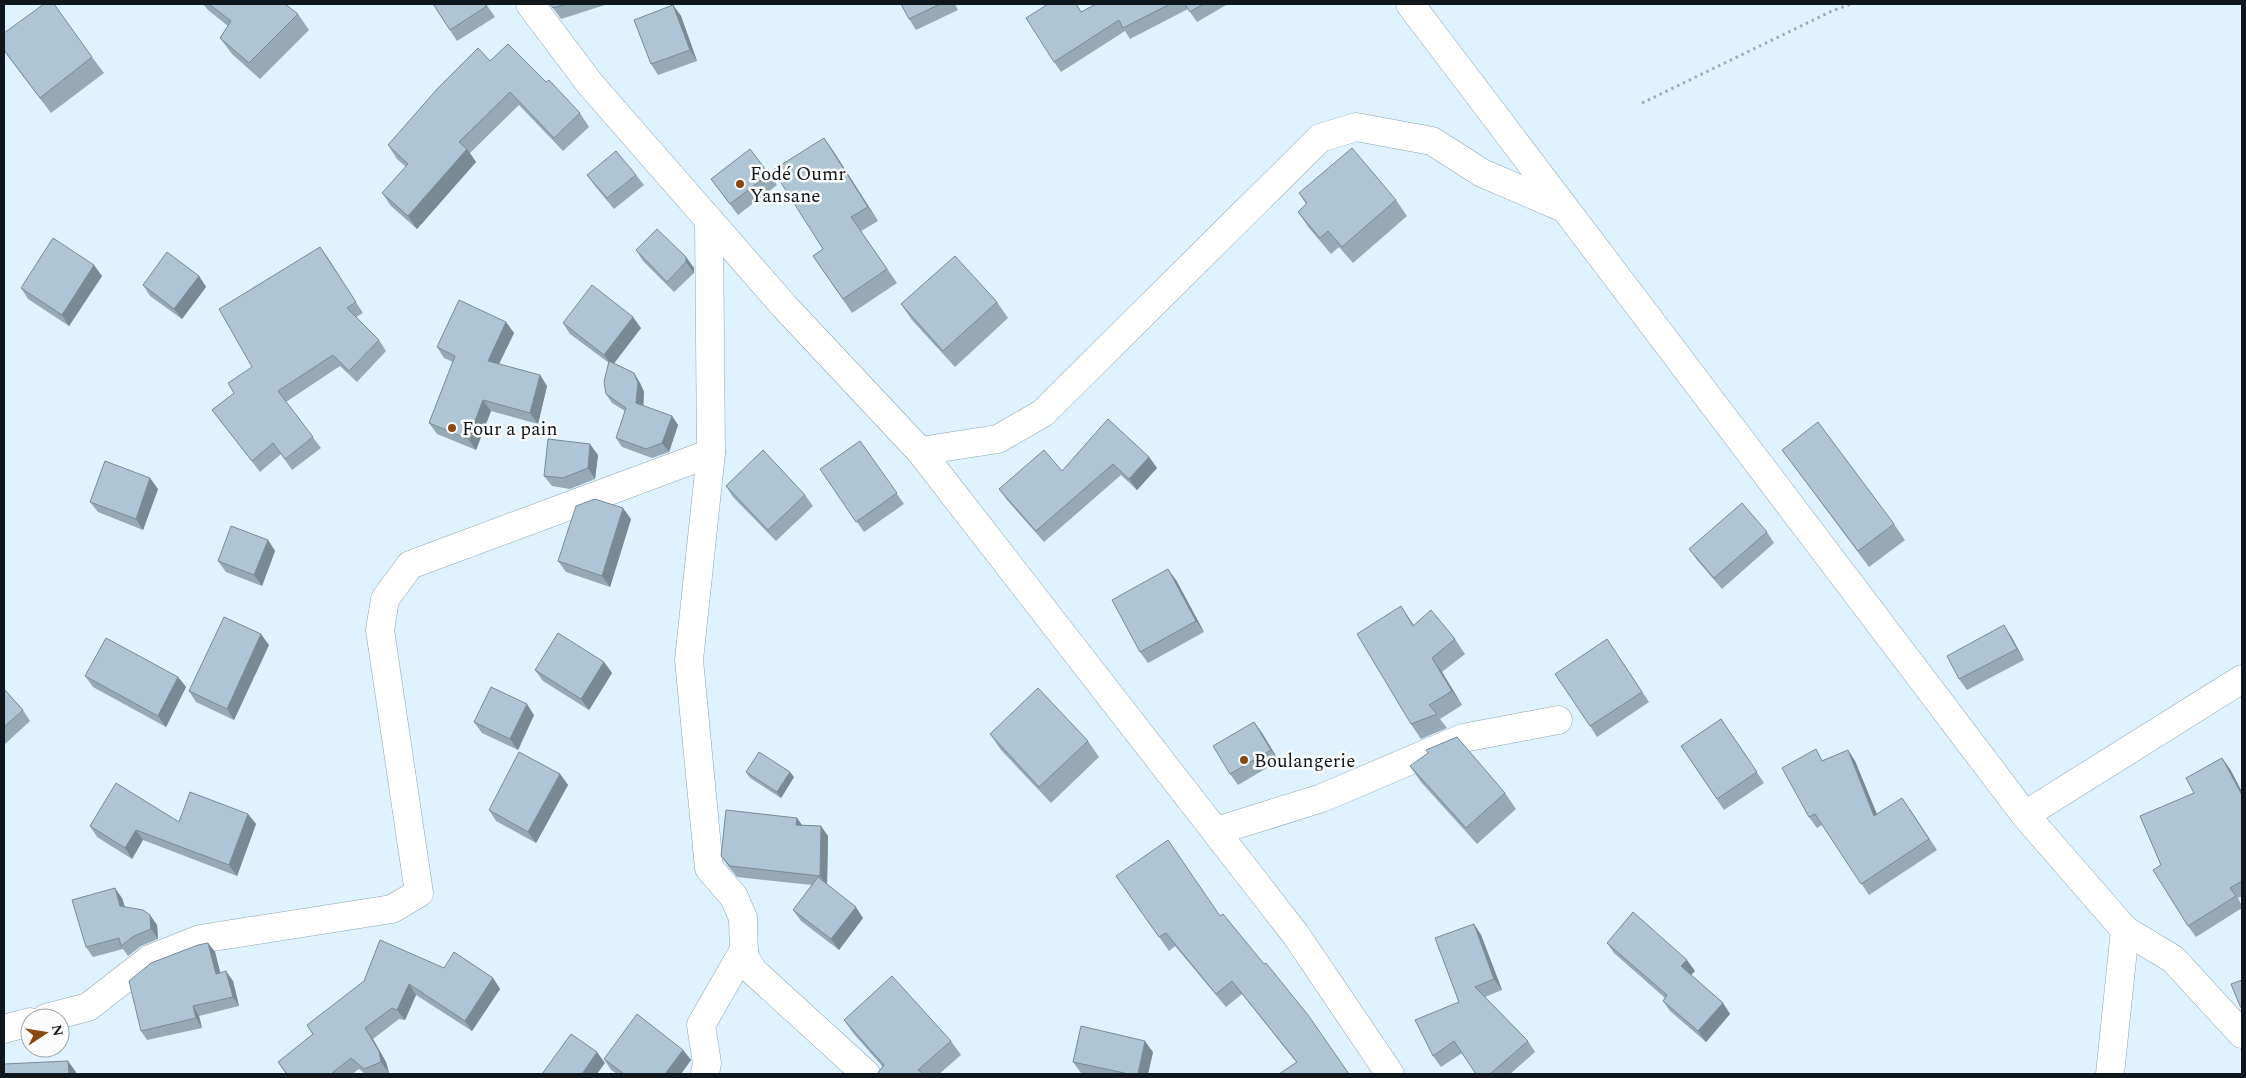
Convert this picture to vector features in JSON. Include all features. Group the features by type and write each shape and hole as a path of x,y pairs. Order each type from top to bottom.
{"street":[{"path":"530,4 590,85 785,307 920,451 1296,935 1390,1074"},
{"path":"1410,4 2025,815 2125,930 2173,959 2242,1034"},
{"path":"920,451 998,439 1043,413 1320,138 1356,127 1432,141 1482,173 1563,208"},
{"path":"710,220 712,453 689,660 709,868 734,897 743,918 744,956 753,971 866,1074"},
{"path":"70,1012 88,1007 150,959 200,939 392,909 419,893 380,630 385,599 410,565 712,453"},
{"path":"2025,815 2242,679"},
{"path":"1216,831 1322,798 1462,738 1558,720"},
{"path":"2110,1074 2125,930"},
{"path":"705,1074 707,1064 701,1025 744,950"},
{"path":"4,1029 20,1025"}],"path":[{"path":"1642,103 1832,11 1851,4"}],"building":[{"path":"44,4 54,4 92,57 40,98 4,50 4,33"},
{"path":"209,4 285,4 298,14 249,63 220,38 231,21"},
{"path":"433,4 485,4 487,6 450,30"},
{"path":"567,4 553,8 551,5"},
{"path":"901,4 940,4 909,19"},
{"path":"1048,4 1076,4 1081,12 1096,4 1170,4 1123,28 1119,20 1054,62 1026,18"},
{"path":"1185,4 1203,4 1190,12"},
{"path":"673,5 690,50 651,64 634,20"},
{"path":"508,44 546,82 549,80 580,113 554,138 510,92 459,142 467,149 408,216 382,193 408,164 388,145 438,88 478,48 490,61"},
{"path":"824,138 868,207 851,217 887,269 843,299 813,256 823,249 773,170"},
{"path":"1352,148 1396,200 1342,247 1328,231 1320,238 1298,212 1307,203 1299,193"},
{"path":"750,149 769,174 730,204 711,179"},
{"path":"616,151 636,175 607,198 587,175"},
{"path":"657,229 686,257 686,262 667,282 636,250"},
{"path":"53,238 94,265 62,315 21,288"},
{"path":"320,247 356,302 347,308 379,340 349,371 333,355 278,391 313,437 285,459 273,443 252,461 212,410 234,393 228,383 252,367 219,309"},
{"path":"167,252 199,276 174,309 143,285"},
{"path":"955,256 997,302 943,351 901,304"},
{"path":"592,285 633,317 604,355 563,323"},
{"path":"459,300 506,322 488,361 540,375 530,413 483,400 468,439 429,423 455,356 437,347"},
{"path":"609,361 634,373 638,383 636,403 672,416 662,443 646,449 616,438 626,408 606,394 604,382"},
{"path":"1108,419 1149,457 1129,479 1113,464 1036,531 999,489 1044,450 1062,471"},
{"path":"1818,422 1894,524 1858,551 1782,450"},
{"path":"548,439 590,444 588,468 563,478 544,476"},
{"path":"860,441 897,493 856,522 820,469"},
{"path":"763,450 805,495 768,530 726,486"},
{"path":"105,461 150,478 136,519 90,502"},
{"path":"595,499 623,508 602,576 558,561 576,506"},
{"path":"1742,503 1767,532 1714,578 1689,549"},
{"path":"231,526 268,540 254,575 218,561"},
{"path":"1168,569 1196,621 1140,652 1112,600"},
{"path":"1401,606 1413,626 1431,610 1455,639 1432,658 1452,691 1429,705 1437,714 1411,724 1357,634"},
{"path":"224,617 261,634 227,709 189,691"},
{"path":"2004,625 2017,649 1959,679 1947,656"},
{"path":"558,633 604,662 581,699 535,670"},
{"path":"106,638 178,677 158,716 85,676"},
{"path":"1607,639 1642,692 1590,726 1555,674"},
{"path":"491,687 527,704 510,739 474,722"},
{"path":"1038,688 1088,741 1039,787 990,734"},
{"path":"4,689 23,710 4,727"},
{"path":"1721,719 1757,772 1717,799 1681,746"},
{"path":"1254,722 1271,750 1230,774 1213,746"},
{"path":"1457,737 1505,793 1466,828 1410,766 1428,753 1426,750"},
{"path":"1816,749 1822,761 1848,750 1874,816 1902,798 1929,839 1861,884 1815,814 1809,817 1782,768"},
{"path":"519,752 560,774 528,832 489,810"},
{"path":"759,752 790,772 777,792 746,772"},
{"path":"2222,758 2242,795 2242,881 2230,888 2236,896 2188,926 2153,870 2161,865 2140,816 2194,793 2186,778"},
{"path":"116,783 179,822 190,792 248,814 229,865 136,830 125,848 90,826"},
{"path":"726,810 797,818 796,825 821,826 820,876 730,866 721,856"},
{"path":"1168,840 1220,916 1223,914 1264,964 1266,963 1308,1015 1349,1074 1279,1074 1297,1062 1232,981 1216,994 1166,933 1159,937 1116,876"},
{"path":"818,877 856,907 831,939 793,910"},
{"path":"115,888 120,906 143,910 150,915 151,929 134,936 121,946 119,938 86,947 72,900"},
{"path":"1633,912 1687,960 1681,966 1723,1003 1698,1031 1663,1001 1667,995 1607,943"},
{"path":"1474,924 1494,979 1475,987 1528,1041 1490,1074 1476,1074 1454,1041 1433,1056 1415,1020 1459,1002 1435,938"},
{"path":"380,940 444,968 454,952 493,978 465,1021 409,984 397,1010 392,1008 365,1028 379,1051 381,1062 364,1069 351,1058 331,1074 287,1074 278,1062 313,1034 307,1025 364,981"},
{"path":"208,943 216,974 226,971 233,997 193,1006 196,1018 141,1031 129,981 151,963"},
{"path":"892,976 951,1041 918,1070 924,1074 877,1074 884,1065 844,1020"},
{"path":"2242,980 2242,1009 2231,984"},
{"path":"637,1014 683,1050 665,1074 624,1074 604,1059"},
{"path":"1081,1026 1145,1041 1138,1074 1129,1074 1073,1062"},
{"path":"571,1034 597,1052 582,1074 542,1074"},
{"path":"68,1061 69,1074 4,1074 4,1064"}],"place":[{"name":"Fodé Oumr Yansane","path":"740,184"},
{"name":"Four a pain","path":"452,428"},
{"name":"Boulangerie","path":"1244,760"}]}
